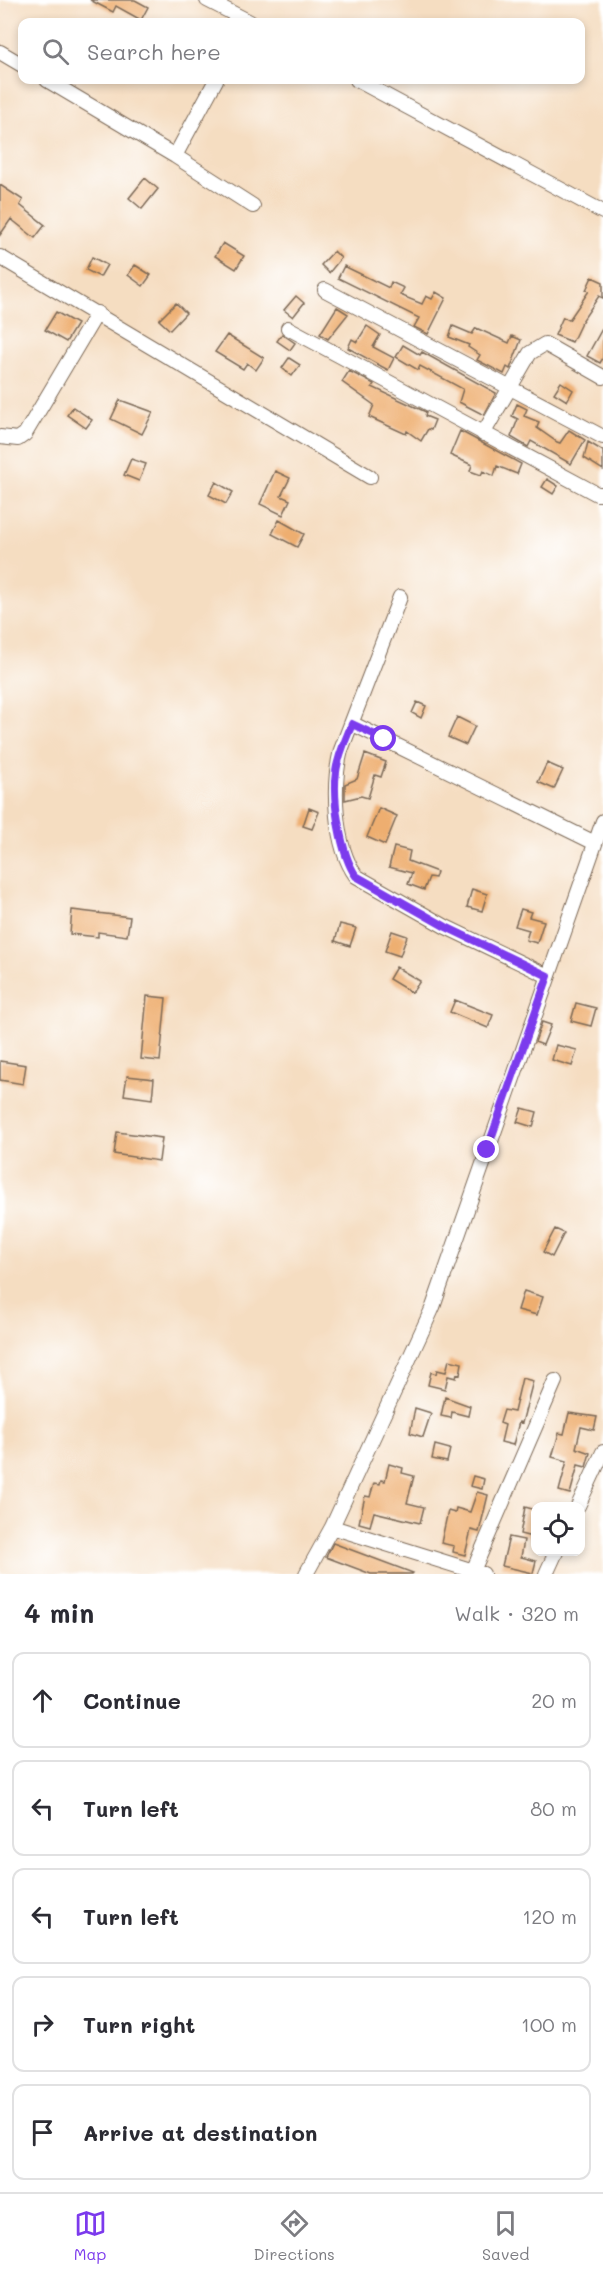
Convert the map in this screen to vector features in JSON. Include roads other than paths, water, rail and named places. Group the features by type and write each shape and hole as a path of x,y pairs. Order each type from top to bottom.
{"street":[{"path":"207,0 241,18"},
{"path":"0,52 18,63"},
{"path":"54,84 175,156 253,206"},
{"path":"175,156 214,84"},
{"path":"364,84 603,212"},
{"path":"0,257 97,313 307,442 370,477"},
{"path":"325,290 603,437"},
{"path":"0,437 18,439 25,434 97,313"},
{"path":"288,328 483,434 603,494"},
{"path":"483,434 530,353 544,344 603,377"},
{"path":"400,597 341,750 335,773 341,838 347,863 356,876 446,927 548,976"},
{"path":"352,724 595,843"},
{"path":"306,1574 332,1527 433,1307 603,821"},
{"path":"332,1527 478,1573 555,1381"},
{"path":"580,1502 603,1452"},
{"path":"546,1574 554,1556"}]}
